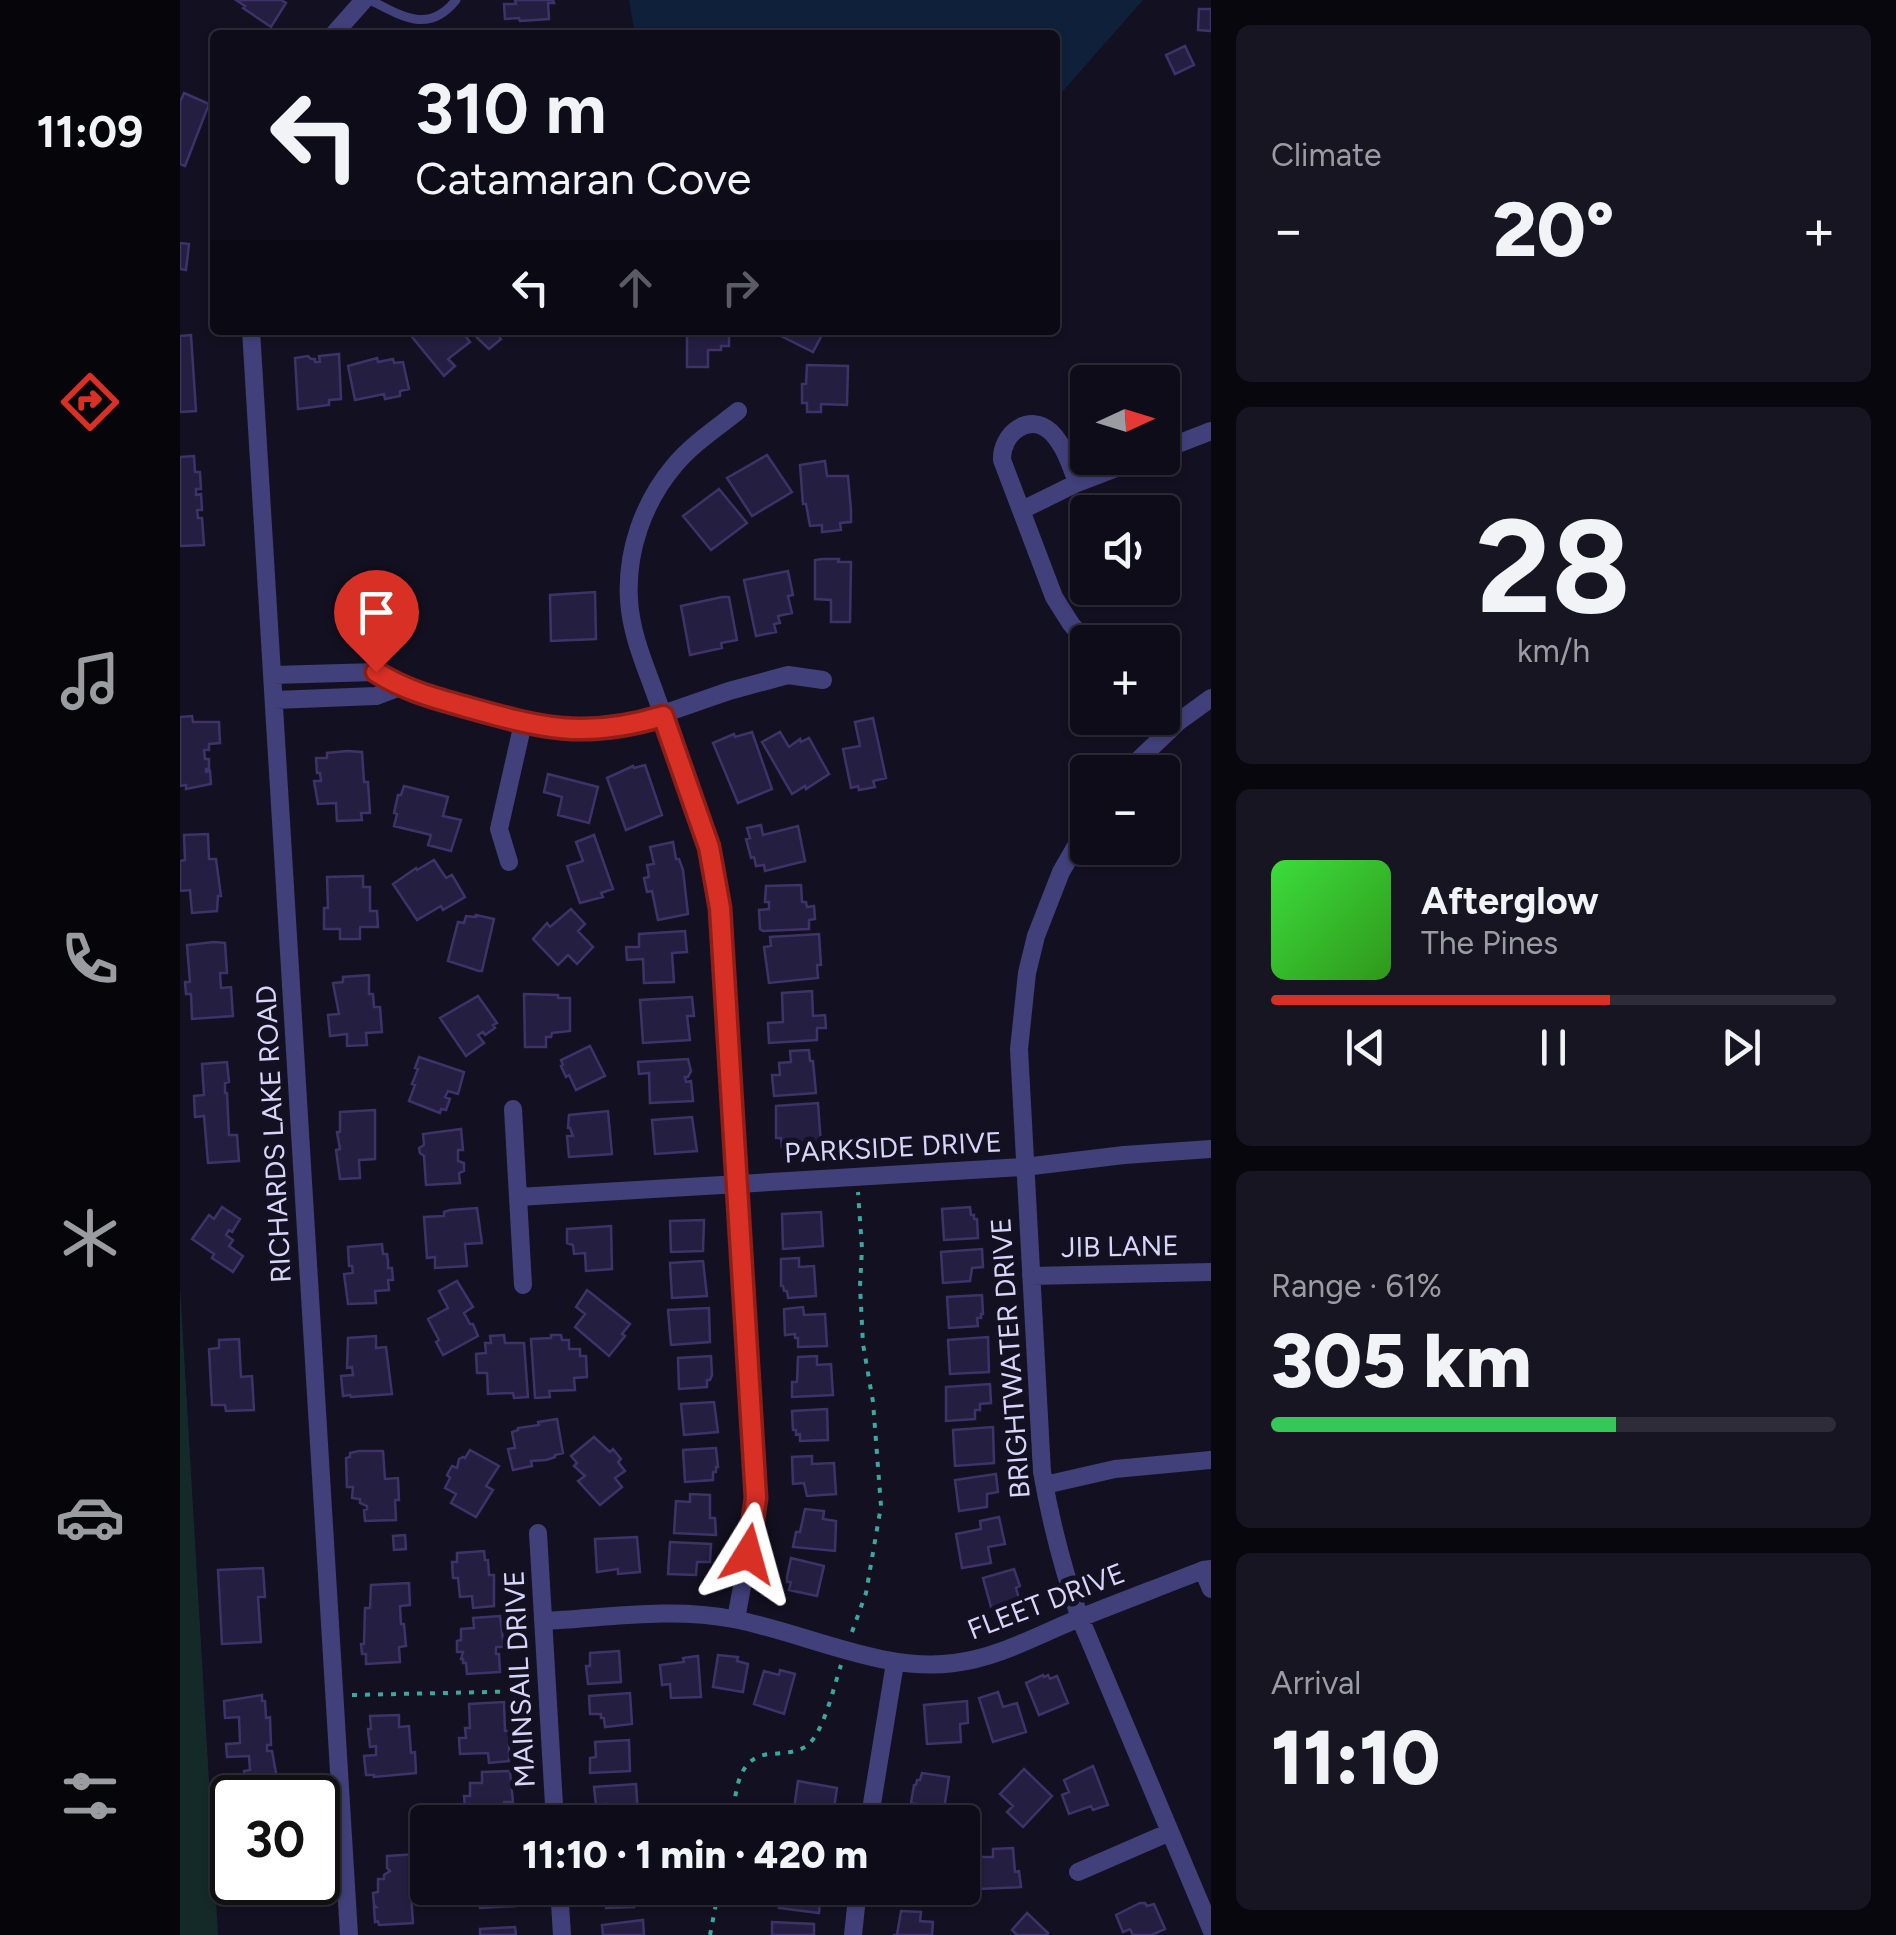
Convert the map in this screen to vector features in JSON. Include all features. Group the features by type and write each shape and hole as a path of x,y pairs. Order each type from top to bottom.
{"street":[{"path":"337,30 367,0"},
{"name":"RICHARDS LAKE ROAD","path":"252,335 349,1935"},
{"path":"736,1619 756,1498 718,882 640,651 631,617 629,574 634,542 658,488 691,448 738,411"},
{"path":"1071,625 1054,597 1002,460 1001,449 1008,436 1032,424 1046,427 1070,462 1076,482"},
{"path":"1180,443 1211,431"},
{"path":"1022,510 1095,475"},
{"path":"273,674 376,672 400,687 523,723 589,730 663,716 729,691 788,675 823,680"},
{"path":"275,700 376,696 400,687"},
{"path":"1180,722 1211,698"},
{"path":"509,862 499,829 523,723"},
{"path":"1143,755 1164,735"},
{"name":"BRIGHTWATER DRIVE","path":"1070,856 1036,936 1027,973 1018,1048 1044,1485 1063,1571 1080,1618 1211,1929"},
{"path":"513,1109 523,1285"},
{"name":"PARKSIDE DRIVE","path":"518,1197 1024,1167 1124,1154 1211,1149"},
{"name":"JIB LANE","path":"1030,1276 1211,1272"},
{"path":"1044,1485 1114,1469 1211,1460"},
{"name":"MAINSAIL DRIVE","path":"538,1533 554,1805"},
{"path":"1207,1570 1211,1589"},
{"name":"FLEET DRIVE","path":"543,1621 679,1614 736,1619 895,1663 954,1664 984,1657 1207,1570"},
{"path":"872,1805 895,1663"},
{"path":"1078,1872 1170,1832"},
{"path":"560,1905 562,1935"},
{"path":"853,1935 856,1905"}],"lane":[{"path":"367,0 425,21 442,16 456,0"}],"path":[{"path":"734,1805 738,1777 751,1761 764,1755 789,1754 808,1744 820,1726 866,1593 881,1506 873,1402 863,1344 857,1177"},
{"path":"335,1696 548,1690"},
{"path":"710,1935 716,1905"}],"green space":[{"path":"180,1286 210,1798 210,1905 216,1905 218,1935 180,1935"}],"water":[{"path":"629,0 1143,0 1060,94 1060,30 634,30"}],"building":[{"path":"236,0 281,0 286,3 271,27"},
{"path":"515,0 554,3 548,3 549,19 505,19 504,4 516,4"},
{"path":"1199,9 1211,9 1211,31 1198,30"},
{"path":"1185,46 1194,65 1175,74 1166,55"},
{"path":"184,93 209,104 185,166 180,164 180,102"},
{"path":"180,243 189,244 186,270 180,269"},
{"path":"191,335 196,411 180,412 180,336"},
{"path":"465,335 470,342 448,359 455,366 444,376 412,337"},
{"path":"474,335 498,335 501,339 489,349"},
{"path":"687,335 729,335 729,346 708,350 708,367 687,367"},
{"path":"782,335 822,335 813,352"},
{"path":"339,354 341,399 329,400 329,405 298,409 295,358 308,356 320,362 319,356"},
{"path":"377,358 378,362 403,362 409,389 400,391 400,396 385,399 384,394 355,400 348,366"},
{"path":"807,365 848,366 847,405 821,404 821,412 807,412 807,403 802,403 802,384 806,384"},
{"path":"767,455 792,492 752,516 727,478"},
{"path":"194,456 195,472 200,472 201,489 196,489 196,495 201,494 202,510 197,510 198,518 202,518 204,545 180,546 180,457"},
{"path":"825,461 827,476 848,476 851,522 840,523 841,530 822,532 822,525 810,526 803,504 800,465"},
{"path":"719,489 747,523 711,550 683,516"},
{"path":"839,559 838,562 851,562 850,622 831,622 831,600 815,599 815,560"},
{"path":"788,571 792,613 778,616 776,632 756,636 744,580"},
{"path":"595,592 596,639 551,641 550,595"},
{"path":"729,597 737,640 721,643 722,648 690,655 681,606"},
{"path":"192,716 193,722 219,722 220,743 209,744 209,750 204,750 205,759 209,759 206,772 210,771 211,784 186,789 186,785 180,786 180,717"},
{"path":"873,718 886,778 873,781 875,787 851,788 843,749 860,746 855,722"},
{"path":"752,732 772,789 738,803 713,743"},
{"path":"780,732 789,747 809,738 829,774 792,794 762,742"},
{"path":"362,752 370,813 361,813 362,820 337,821 336,803 318,804 314,781 321,781 316,758"},
{"path":"645,765 662,815 626,830 607,778"},
{"path":"548,774 598,787 589,823 558,815 562,797 544,792"},
{"path":"404,786 448,797 443,816 461,820 451,851 428,845 431,835 394,826 398,795"},
{"path":"761,825 763,835 798,826 805,861 765,871 764,865 756,866 746,839 750,838 747,828"},
{"path":"208,834 209,859 216,859 221,896 217,911 192,913 190,890 180,891 184,835"},
{"path":"594,835 613,889 601,893 603,897 580,903 567,866 583,861 576,842"},
{"path":"673,842 683,870 688,914 658,920 652,891 647,892 644,878 649,877 647,865 654,864 650,847"},
{"path":"434,860 446,878 452,875 465,897 417,920 393,884"},
{"path":"363,876 363,887 370,887 370,911 377,911 378,927 360,927 360,939 340,939 340,929 324,929 327,877"},
{"path":"801,885 802,902 807,907 814,906 815,919 809,920 809,929 760,929 759,910 769,909 769,902 765,902 766,886"},
{"path":"571,909 585,924 578,931 593,947 577,964 568,955 558,965 533,939 547,923 550,927"},
{"path":"466,916 494,919 482,971 448,961 458,922 464,923"},
{"path":"685,931 687,952 672,953 674,982 644,983 643,959 627,960 626,947 639,947 639,934"},
{"path":"819,934 818,978 769,983 764,947 771,946 770,937"},
{"path":"225,943 227,973 220,973 221,988 231,987 233,1016 192,1019 191,994 186,994 185,982 190,982 187,945"},
{"path":"369,975 369,994 373,994 374,1007 380,1007 382,1032 366,1033 367,1045 347,1046 347,1034 330,1036 328,1015 339,1014 333,983 343,982 343,977"},
{"path":"812,991 813,1016 825,1015 826,1028 817,1028 817,1040 769,1043 768,1023 783,1022 782,993"},
{"path":"524,994 570,998 570,1031 546,1037 546,1047 525,1047"},
{"path":"478,996 497,1023 485,1035 478,1035 484,1043 466,1056 440,1018"},
{"path":"692,997 694,1016 687,1016 690,1040 643,1043 640,1000"},
{"path":"590,1046 605,1076 576,1090 569,1075 566,1077 561,1060"},
{"path":"809,1050 816,1093 774,1096 772,1075 780,1075 779,1063 791,1062 790,1051"},
{"path":"419,1057 464,1072 458,1094 448,1091 446,1110 441,1109 440,1113 409,1101"},
{"path":"688,1059 691,1071 685,1077 686,1082 691,1081 693,1101 650,1103 649,1073 639,1074 638,1062"},
{"path":"227,1062 229,1135 237,1135 239,1161 208,1163 204,1116 195,1117 194,1096 204,1095 202,1064"},
{"path":"818,1103 821,1145 782,1147 781,1138 776,1138 776,1106"},
{"path":"375,1110 375,1159 359,1160 360,1178 340,1179 336,1150 340,1149 340,1112"},
{"path":"608,1111 612,1154 569,1157 567,1136 573,1136 568,1128 569,1115"},
{"path":"692,1117 697,1151 655,1154 652,1120"},
{"path":"461,1129 463,1150 458,1150 458,1161 464,1163 464,1171 459,1173 460,1183 426,1185 424,1156 419,1148 424,1145 423,1134"},
{"path":"222,1207 240,1219 226,1235 233,1240 229,1246 243,1256 233,1272 192,1239 209,1215 214,1219"},
{"path":"970,1207 971,1215 977,1219 978,1238 944,1240 942,1209"},
{"path":"477,1208 482,1243 465,1244 467,1266 435,1268 435,1257 427,1258 424,1217"},
{"path":"821,1212 823,1246 783,1249 782,1214"},
{"path":"704,1220 703,1251 671,1252 670,1221"},
{"path":"611,1226 612,1269 586,1271 585,1253 574,1254 573,1245 567,1243 567,1229"},
{"path":"382,1244 388,1268 392,1268 389,1290 375,1291 376,1303 348,1304 344,1274 353,1273 348,1247"},
{"path":"982,1249 983,1267 972,1268 970,1281 943,1283 941,1252"},
{"path":"799,1258 799,1267 814,1266 816,1296 788,1298 781,1286 781,1259"},
{"path":"703,1261 707,1296 672,1298 670,1263"},
{"path":"457,1281 473,1307 464,1313 478,1336 443,1355 428,1319 448,1308 439,1291"},
{"path":"587,1290 630,1324 609,1356 575,1327 585,1314 576,1307"},
{"path":"982,1295 983,1314 977,1318 978,1326 949,1328 947,1297"},
{"path":"803,1307 804,1315 825,1314 827,1346 798,1347 795,1334 785,1335 784,1309"},
{"path":"709,1308 710,1342 671,1345 668,1310"},
{"path":"504,1335 505,1343 524,1343 528,1397 488,1394 487,1373 477,1373 476,1354 486,1353 485,1343 491,1343 490,1336"},
{"path":"561,1335 562,1340 569,1340 569,1349 580,1349 580,1356 586,1356 587,1377 574,1378 575,1390 549,1391 550,1397 535,1398 531,1339"},
{"path":"376,1336 376,1348 386,1347 392,1394 343,1396 341,1376 353,1375 352,1367 347,1368 348,1338"},
{"path":"988,1337 989,1372 950,1374 948,1340"},
{"path":"239,1339 241,1377 252,1376 254,1410 226,1411 225,1405 212,1405 209,1349 219,1348 219,1340"},
{"path":"711,1356 712,1375 707,1387 679,1389 678,1358"},
{"path":"817,1356 817,1365 831,1364 833,1395 792,1397 798,1357"},
{"path":"990,1384 991,1403 980,1404 975,1419 946,1421 946,1387"},
{"path":"714,1402 718,1432 684,1435 681,1404"},
{"path":"827,1409 828,1440 800,1441 800,1434 793,1430 792,1411"},
{"path":"557,1419 563,1453 513,1470 508,1449 515,1448 512,1432"},
{"path":"993,1427 994,1463 955,1466 953,1430"},
{"path":"594,1437 610,1452 613,1449 625,1471 615,1478 622,1487 600,1505 578,1481 585,1476 574,1466 577,1463 571,1456"},
{"path":"716,1448 718,1467 713,1480 685,1482 683,1450"},
{"path":"470,1450 499,1466 486,1486 493,1490 476,1517 451,1503 456,1494 445,1488 452,1466 457,1468 459,1459 465,1458"},
{"path":"359,1451 383,1451 385,1479 398,1478 396,1520 365,1521 367,1506 352,1498 353,1487 347,1487 346,1458"},
{"path":"812,1456 812,1464 834,1463 836,1494 807,1496 804,1483 793,1484 792,1457"},
{"path":"996,1474 998,1492 987,1494 987,1507 959,1511 955,1480"},
{"path":"690,1494 710,1495 710,1518 715,1518 716,1535 674,1533 676,1501 690,1502"},
{"path":"805,1509 824,1511 823,1519 836,1521 835,1551 793,1547"},
{"path":"999,1517 1005,1544 988,1547 991,1563 962,1568 956,1534 981,1529 980,1521"},
{"path":"405,1535 406,1549 394,1550 393,1536"},
{"path":"637,1537 640,1572 597,1572 595,1539"},
{"path":"670,1542 711,1544 710,1562 697,1562 696,1575 668,1574"},
{"path":"484,1551 489,1575 494,1575 494,1606 473,1608 472,1596 460,1597 452,1562 457,1562 457,1553"},
{"path":"791,1558 824,1566 817,1596 789,1590"},
{"path":"263,1568 265,1597 258,1597 261,1642 222,1644 218,1570"},
{"path":"1014,1569 1020,1586 1016,1588 1019,1599 991,1607 983,1578"},
{"path":"409,1583 410,1605 400,1606 406,1646 399,1647 400,1662 366,1664 361,1644 371,1585"},
{"path":"500,1616 504,1647 496,1647 496,1654 500,1672 467,1674 466,1663 461,1659 463,1652 457,1652 461,1629 474,1628 473,1618"},
{"path":"619,1651 621,1682 588,1684 586,1666 590,1666 590,1653"},
{"path":"718,1655 738,1657 737,1661 748,1664 743,1692 713,1687"},
{"path":"698,1656 701,1697 671,1698 670,1684 662,1685 660,1665"},
{"path":"780,1670 795,1674 784,1714 754,1704 764,1671 779,1675"},
{"path":"1043,1675 1050,1679 1057,1676 1068,1703 1039,1715 1026,1683"},
{"path":"998,1692 1003,1707 1017,1703 1026,1732 993,1742 979,1698"},
{"path":"630,1693 632,1724 605,1727 601,1714 590,1714 589,1696"},
{"path":"262,1695 266,1718 270,1717 271,1745 267,1745 267,1751 272,1751 276,1775 244,1775 244,1771 250,1770 249,1756 227,1757 226,1744 240,1743 239,1717 225,1718 224,1701"},
{"path":"967,1701 968,1723 960,1724 961,1742 927,1744 924,1705"},
{"path":"504,1702 509,1761 489,1763 488,1753 460,1754 459,1738 466,1738 465,1728 470,1728 469,1704"},
{"path":"399,1715 399,1727 409,1726 416,1773 366,1775 364,1756 376,1755 376,1746 370,1747 370,1716"},
{"path":"629,1740 630,1771 590,1773 590,1758 596,1757 595,1742"},
{"path":"1093,1766 1108,1805 1069,1814 1062,1795 1069,1792 1064,1780"},
{"path":"1024,1769 1052,1796 1023,1827 1007,1812 1013,1806 1000,1794"},
{"path":"510,1771 513,1802 465,1805 470,1783 482,1783 482,1772"},
{"path":"922,1773 949,1777 945,1805 911,1803 914,1785"},
{"path":"798,1781 837,1788 834,1805 795,1805"},
{"path":"636,1784 637,1805 596,1805 594,1787"},
{"path":"1013,1848 1021,1887 980,1889 980,1857 993,1857 993,1849"},
{"path":"410,1854 413,1923 375,1922 373,1893 378,1892 378,1879 384,1879 390,1871 387,1856"},
{"path":"1140,1903 1154,1904 1165,1929 1152,1935 1133,1935 1130,1929 1123,1932 1116,1915"},
{"path":"480,1905 516,1905 516,1906"},
{"path":"606,1905 634,1905 634,1907"},
{"path":"779,1905 820,1905 819,1913 779,1908"},
{"path":"901,1911 921,1912 920,1921 933,1922 932,1935 897,1935"},
{"path":"1027,1913 1047,1935 1017,1935 1012,1930"},
{"path":"643,1920 644,1935 603,1935 602,1925"},
{"path":"772,1922 814,1924 814,1935 772,1935"},
{"path":"515,1927 516,1935 480,1935 480,1929"}],"route":[{"path":"376,672 400,687 547,728 618,727 663,716 718,882 756,1498 748,1554"}]}
